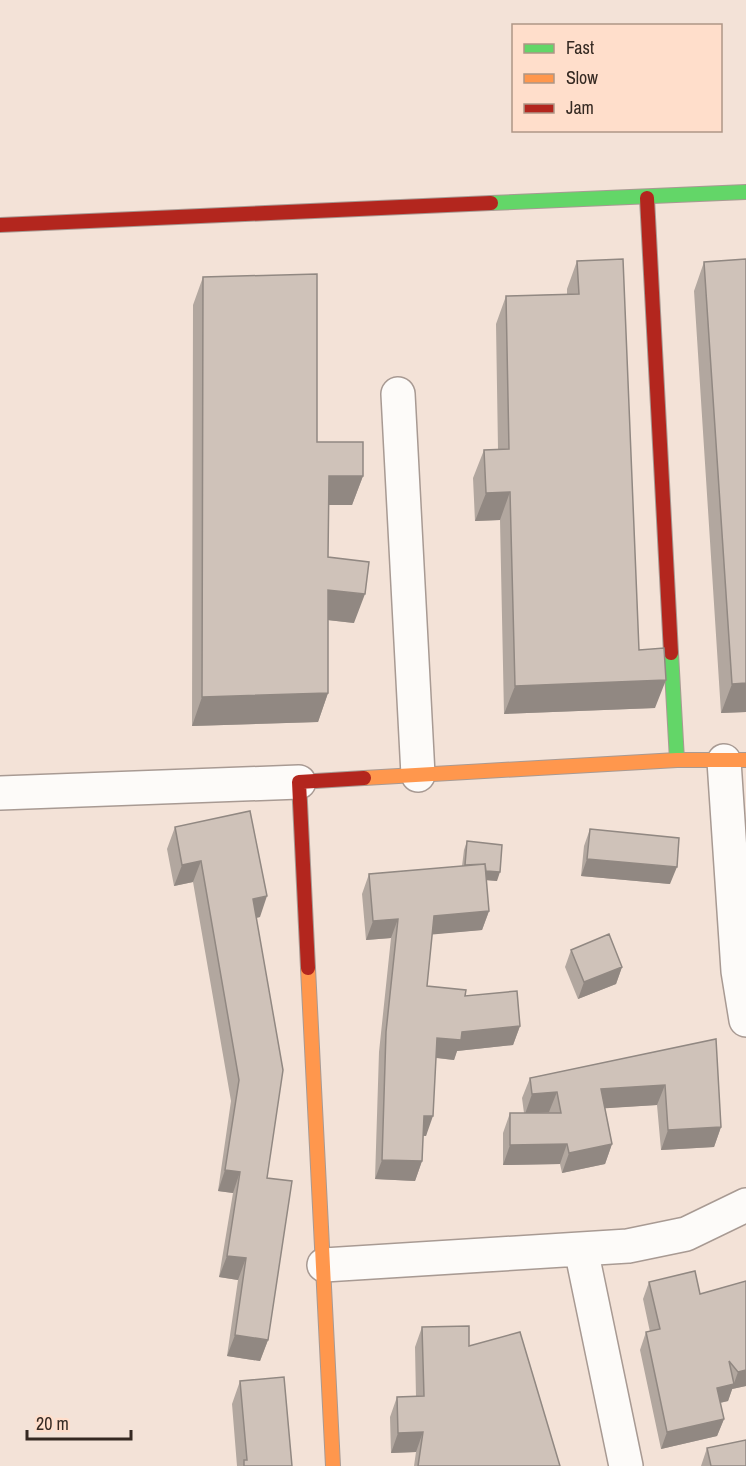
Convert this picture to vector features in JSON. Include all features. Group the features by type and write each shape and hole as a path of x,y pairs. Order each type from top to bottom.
{"street":[{"path":"0,225 746,192"},
{"path":"647,198 677,760"},
{"path":"398,394 418,775"},
{"path":"0,793 300,782 677,760 735,761 738,971 746,1020"},
{"path":"300,782 333,1466"},
{"path":"324,1265 628,1246 686,1234 746,1205"},
{"path":"581,1249 626,1466"}],"building":[{"path":"623,259 639,650 664,648 666,680 515,686 510,492 486,493 484,450 509,449 506,296 579,294 577,261"},
{"path":"746,259 746,683 732,684 704,262"},
{"path":"317,274 317,442 363,442 363,476 329,476 328,557 369,562 365,594 328,590 328,693 202,697 203,277"},
{"path":"250,811 267,896 253,899 283,1070 267,1178 292,1181 268,1340 235,1335 246,1258 227,1256 240,1172 225,1170 239,1080 201,861 182,865 175,827"},
{"path":"590,829 679,838 677,867 587,859"},
{"path":"467,841 502,845 500,872 486,871 485,864 465,865"},
{"path":"485,864 489,911 434,916 427,986 466,990 465,996 517,991 520,1026 462,1032 461,1040 437,1038 433,1116 424,1116 422,1161 382,1160 386,1032 398,919 373,921 369,874"},
{"path":"609,934 622,967 584,982 571,950"},
{"path":"716,1039 721,1127 668,1130 665,1085 601,1089 612,1144 569,1153 567,1144 510,1145 510,1113 561,1113 557,1092 532,1094 530,1078"},
{"path":"695,1271 700,1294 746,1281 746,1370 738,1372 729,1361 734,1384 717,1388 724,1419 667,1432 646,1332 660,1329 649,1282"},
{"path":"469,1326 469,1346 520,1332 560,1466 418,1466 423,1432 398,1433 397,1397 424,1396 422,1327"},
{"path":"284,1377 292,1466 244,1466 244,1460 247,1460 240,1381"},
{"path":"746,1440 746,1466 711,1466 707,1448"}],"traffic: fast":[{"path":"491,203 746,192"},
{"path":"671,653 677,760"}],"traffic: slow":[{"path":"364,778 677,760 746,760"},
{"path":"308,968 333,1466"}],"traffic: jam":[{"path":"647,198 671,653"},
{"path":"0,225 491,203"},
{"path":"308,968 299,782 364,778"}]}
